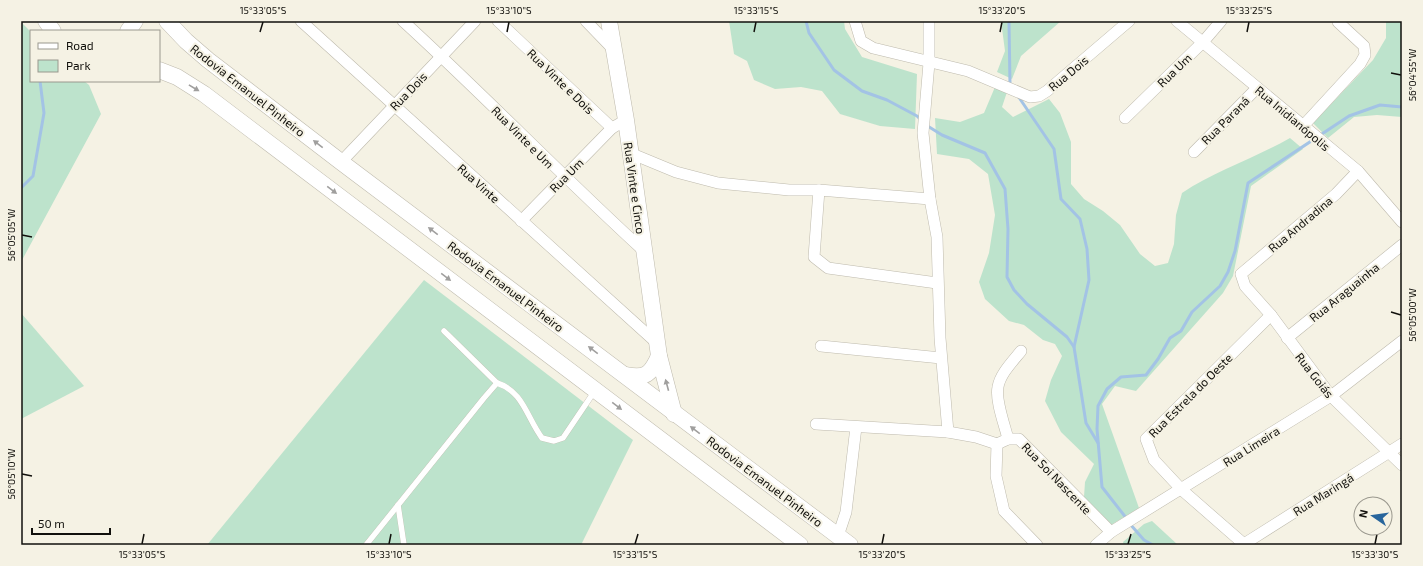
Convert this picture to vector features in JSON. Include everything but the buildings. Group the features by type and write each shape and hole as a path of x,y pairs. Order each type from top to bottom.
{"main road":[{"path":"46,21 52,30"},
{"path":"129,30 135,21"},
{"name":"Rodovia Emanuel Pinheiro","path":"167,21 186,42 208,60 341,162 626,375 674,414 844,540"},
{"name":"Rua Vinte e Cinco","path":"610,21 626,120 658,350 674,414"},
{"path":"160,70 177,77 204,94 800,545"},
{"path":"626,375 639,378 648,374 655,366 658,350"}],"street":[{"name":"Rua Vinte","path":"301,21 360,72 394,106 658,350"},
{"name":"Rua Vinte e Um","path":"402,21 441,56 564,178 644,252"},
{"name":"Rua Dois","path":"341,162 475,21"},
{"name":"Rua Vinte e Dois","path":"498,21 612,128"},
{"path":"586,21 614,50"},
{"name":"Rua Dois","path":"855,21 861,41 873,48 929,63 968,71 1030,96 1039,96 1047,91 1129,21"},
{"path":"929,21 929,63 923,133 930,199 937,237 937,283 941,358 948,432"},
{"name":"Rua Inidianópolis","path":"1178,21 1358,172 1402,222"},
{"name":"Rua Um","path":"1125,118 1203,42 1221,21"},
{"path":"1302,126 1360,64 1365,55 1364,46 1338,22"},
{"name":"Rua Paraná","path":"1194,152 1257,88"},
{"path":"612,128 626,120"},
{"name":"Rua Um","path":"520,221 612,128"},
{"path":"630,153 676,172 718,183 789,190 819,190 930,199"},
{"name":"Rua Andradina","path":"1241,274 1336,194 1358,172"},
{"path":"819,190 814,258 828,268 937,283"},
{"name":"Rua Araguainha","path":"1286,338 1402,245"},
{"name":"Rua Goiás","path":"1241,274 1245,286 1271,315 1286,338 1331,396 1402,465"},
{"name":"Rua Estrela do Oeste","path":"1245,545 1182,490 1154,460 1146,439 1271,315"},
{"name":"Rua Limeira","path":"1096,545 1122,525 1182,490 1331,396 1402,341"},
{"path":"821,346 941,358"},
{"path":"1008,439 998,399 997,388 1002,376 1021,351"},
{"path":"816,424 948,432 976,437 997,444 996,476 1004,511 1037,545"},
{"path":"844,540 856,427"},
{"name":"Rua Soi Nascente","path":"997,444 1008,439 1019,439 1111,532"},
{"name":"Rua Maringá","path":"1245,545 1402,444"}],"lane":[{"path":"444,331 497,384 507,386 517,394 534,428 542,438 554,440 563,438 596,390"},
{"path":"366,545 484,398 497,384"},
{"path":"398,505 404,545"}],"green space":[{"path":"729,21 844,21 845,29 862,57 917,74 915,129 880,126 840,114 822,91 801,87 775,89 754,80 747,61 734,54"},
{"path":"1001,21 1061,21 1021,56 1012,79 997,72 1005,51"},
{"path":"1386,21 1402,21 1402,117 1377,115 1354,117 1328,138 1313,123 1373,60 1386,38"},
{"path":"21,22 30,31 30,82 85,82 89,85 101,114 21,262"},
{"path":"995,87 1007,92 1002,107 1013,117 1049,99 1060,113 1071,142 1071,184 1084,199 1103,211 1120,225 1140,254 1155,266 1168,263 1174,244 1176,215 1182,193 1221,171 1290,138 1303,149 1251,186 1233,276 1223,293 1136,391 1115,386 1102,404 1139,508 1111,525 1084,497 1085,482 1094,464 1061,432 1045,401 1051,380 1062,356 1055,344 1043,340 1024,325 1009,321 985,299 979,282 989,253 995,215 988,174 969,159 937,154 935,118 960,122 984,113"},
{"path":"424,280 633,440 581,545 207,545"},
{"path":"21,313 84,386 21,419"},
{"path":"1152,521 1178,545 1124,545 1123,542 1144,524"}],"waterway":[{"path":"806,21 809,33 834,70 862,91 887,100 917,116 921,120"},
{"path":"1009,21 1010,85"},
{"path":"21,188 33,176 44,113 40,82"},
{"path":"1018,96 1054,149 1061,199 1080,219 1087,249 1089,280 1074,347 1086,423 1098,443"},
{"path":"1127,519 1102,487 1097,429 1098,406 1107,389 1121,377 1146,375 1158,359 1170,338 1181,331 1192,312 1220,286 1228,272 1235,251 1248,183 1349,116 1380,105 1402,107"},
{"path":"926,125 942,135 985,153 1005,189 1008,229 1007,277 1014,290 1027,304 1067,337 1074,347"},
{"path":"1130,524 1144,540 1153,545"}]}
